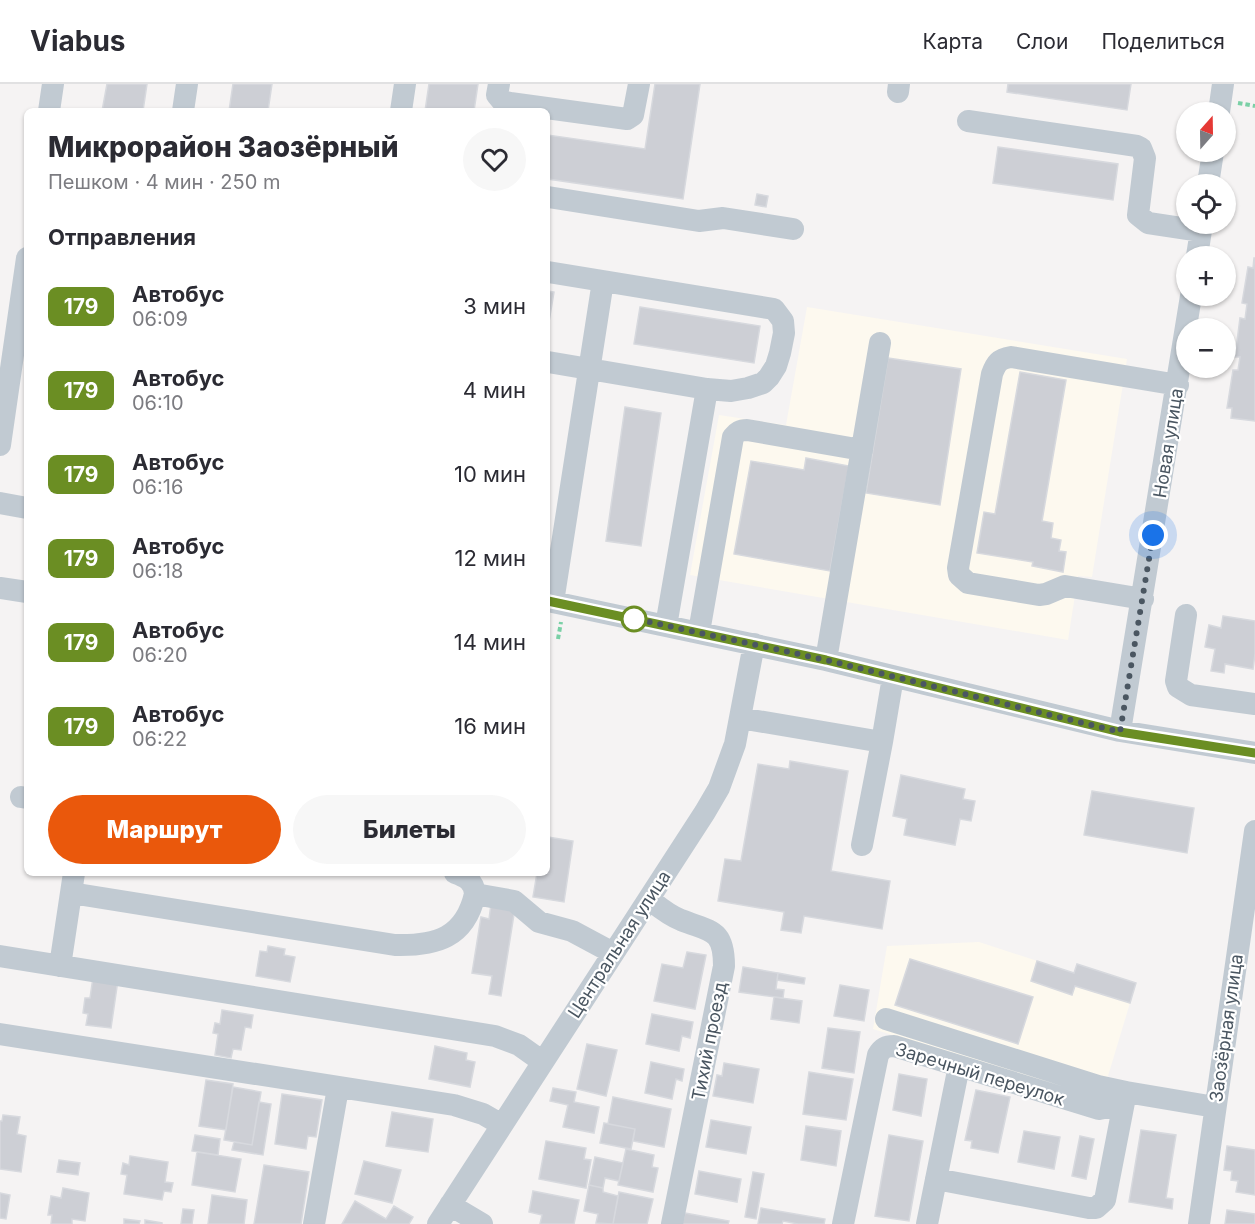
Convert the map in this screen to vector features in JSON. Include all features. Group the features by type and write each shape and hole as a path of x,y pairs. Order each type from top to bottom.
{"street":[{"path":"49,108 53,84"},
{"path":"183,108 187,84"},
{"path":"401,108 405,84"},
{"path":"499,84 497,95 502,100 547,108"},
{"path":"550,108 627,119 633,115 639,84"},
{"path":"1220,102 1223,84"},
{"path":"968,122 1142,148 1145,158 1138,215 1148,223 1176,225"},
{"path":"550,198 699,221 723,218 793,229"},
{"path":"550,272 774,309 783,321 784,333 776,366 769,377 763,383 730,391 550,362"},
{"path":"0,445 24,279"},
{"path":"603,281 550,602 826,660 1120,732 1255,753"},
{"name":"Новая улица","path":"1120,732 1190,306"},
{"path":"826,660 880,343"},
{"path":"1143,599 1065,586 1039,595 968,583 959,575 958,568 992,374 995,365 1002,359 1011,357 1178,385"},
{"path":"666,626 707,389"},
{"path":"699,632 733,437 736,433 740,430 747,430 862,450"},
{"path":"0,503 24,507"},
{"path":"0,588 24,592"},
{"path":"1186,615 1176,681 1178,687 1191,695 1255,704"},
{"name":"Центральная улица","path":"444,1215 705,812 718,788 735,744 754,644"},
{"path":"862,845 893,676"},
{"path":"740,718 882,742"},
{"name":"Заозёрная улица","path":"1199,1224 1255,831"},
{"path":"60,966 73,883 395,945 416,945 441,939 458,927 471,911 475,894 473,883 463,876"},
{"path":"475,894 514,901 539,922 572,931 613,953"},
{"name":"Тихий проезд","path":"649,899 668,914 717,935 722,944 724,956 724,966 672,1224"},
{"path":"0,956 495,1036 519,1045 543,1062"},
{"path":"886,1019 1098,1086 1215,1107"},
{"path":"0,1034 461,1107 483,1114 502,1125"},
{"name":"Заречный переулок","path":"843,1224 878,1055 887,1046 894,1046 1099,1109 1109,1107 1126,1092"},
{"path":"927,1224 958,1066"},
{"path":"314,1224 338,1088"},
{"path":"936,1179 1096,1208 1105,1200 1126,1092"},
{"path":"444,1215 482,1224"}],"shaded area":[{"path":"807,307 1127,359 1092,577 1078,576 1068,640 690,575 719,415 786,425"},
{"path":"979,942 1074,973 1077,964 1136,983 1102,1096 1097,1099 873,1029 887,946"}],"building":[{"path":"107,84 147,84 143,108 103,108"},
{"path":"233,84 272,84 268,108 229,108"},
{"path":"429,84 478,84 474,108 425,108"},
{"path":"655,84 700,84 683,199 550,179 550,135 645,149"},
{"path":"1008,84 1131,84 1127,110 1007,92"},
{"path":"998,147 1118,164 1113,200 993,183"},
{"path":"757,194 768,196 766,207 755,205"},
{"path":"1255,258 1255,421 1231,418 1232,408 1227,408 1232,378 1236,378 1240,357 1236,357 1236,349 1240,318 1245,319 1247,304 1242,303 1248,267 1253,268"},
{"path":"550,291 554,292 550,316"},
{"path":"640,307 760,326 754,363 634,344"},
{"path":"888,358 961,369 940,505 866,493"},
{"path":"1020,372 1066,380 1042,521 1053,523 1051,538 1061,540 1059,551 1066,552 1063,572 1032,566 1033,562 977,553 984,512 995,514"},
{"path":"625,407 661,413 641,546 606,541"},
{"path":"806,458 849,466 830,571 734,554 751,461 804,470"},
{"path":"1223,616 1255,621 1253,669 1225,664 1224,673 1211,671 1215,649 1205,647 1209,625 1221,628"},
{"path":"790,761 848,771 831,871 890,881 882,929 804,916 801,933 781,930 784,912 718,901 725,859 741,861 758,764 789,769"},
{"path":"901,775 965,789 963,799 975,801 971,821 960,819 955,845 904,835 907,819 893,816"},
{"path":"1092,791 1194,808 1187,853 1084,835"},
{"path":"550,837 573,841 564,902 533,897 536,876 550,876"},
{"path":"491,904 515,908 501,996 489,994 492,976 472,973 481,917 489,919"},
{"path":"268,946 285,949 284,955 295,957 290,982 256,976 260,951 267,952"},
{"path":"687,952 706,955 695,1009 654,1001 662,964 683,968"},
{"path":"910,959 1033,997 1018,1044 895,1005"},
{"path":"1037,961 1074,973 1077,964 1136,983 1130,1003 1075,986 1072,995 1031,981"},
{"path":"743,967 778,973 776,989 784,990 783,998 739,992"},
{"path":"778,973 805,978 804,984 777,980"},
{"path":"93,977 118,980 111,1028 86,1025 88,1014 83,1013 85,998 90,998"},
{"path":"840,985 869,990 864,1021 834,1016"},
{"path":"774,997 802,1001 799,1023 771,1019"},
{"path":"222,1010 253,1015 251,1028 245,1027 241,1050 233,1049 231,1058 215,1055 218,1034 213,1033 215,1023 220,1024"},
{"path":"652,1014 693,1022 690,1038 682,1036 679,1051 646,1044"},
{"path":"828,1028 860,1032 854,1073 822,1068"},
{"path":"587,1044 617,1050 606,1096 577,1089"},
{"path":"435,1046 467,1053 466,1060 475,1062 470,1087 429,1079"},
{"path":"651,1062 684,1069 682,1081 676,1079 672,1099 645,1093"},
{"path":"724,1063 759,1069 753,1103 713,1096 717,1075 722,1076"},
{"path":"809,1072 853,1079 846,1120 803,1114"},
{"path":"899,1074 927,1079 921,1116 893,1110"},
{"path":"206,1080 233,1084 226,1130 199,1126"},
{"path":"233,1087 261,1092 252,1145 224,1140"},
{"path":"553,1088 576,1092 574,1102 599,1107 594,1133 563,1127 568,1105 550,1101"},
{"path":"976,1090 1010,1097 998,1153 971,1148 972,1141 965,1140"},
{"path":"282,1094 322,1100 316,1137 308,1136 306,1149 275,1144"},
{"path":"613,1097 671,1109 664,1147 633,1141 635,1129 608,1124"},
{"path":"259,1102 271,1104 263,1155 232,1150 234,1142 252,1145"},
{"path":"392,1112 433,1119 428,1152 386,1146"},
{"path":"3,1115 20,1117 17,1134 26,1136 21,1172 0,1169 0,1121"},
{"path":"711,1120 751,1127 746,1154 706,1147"},
{"path":"604,1123 635,1129 631,1149 600,1143"},
{"path":"806,1126 841,1131 836,1166 801,1160"},
{"path":"1141,1130 1176,1135 1166,1198 1173,1199 1172,1209 1129,1202"},
{"path":"1024,1131 1060,1137 1054,1169 1018,1162"},
{"path":"195,1135 220,1139 218,1155 192,1151"},
{"path":"889,1135 923,1141 909,1221 875,1216"},
{"path":"1080,1136 1094,1139 1086,1179 1072,1176"},
{"path":"546,1141 586,1148 584,1159 591,1160 586,1188 539,1179"},
{"path":"1227,1146 1255,1150 1255,1195 1236,1192 1238,1181 1231,1180 1232,1171 1224,1170"},
{"path":"626,1149 654,1155 652,1167 658,1168 653,1192 618,1185"},
{"path":"197,1152 241,1159 235,1192 192,1185"},
{"path":"130,1156 168,1162 165,1182 173,1183 171,1192 164,1191 162,1200 124,1194 127,1175 121,1174 123,1163 129,1165"},
{"path":"595,1157 623,1163 619,1181 605,1178 603,1188 589,1185"},
{"path":"59,1160 80,1163 78,1175 57,1172"},
{"path":"364,1161 401,1170 392,1203 355,1194"},
{"path":"264,1165 309,1172 301,1224 254,1224"},
{"path":"699,1171 741,1179 737,1202 695,1194"},
{"path":"753,1172 764,1174 756,1219 745,1217"},
{"path":"589,1185 603,1188 603,1192 618,1196 613,1224 596,1223 598,1214 584,1211"},
{"path":"63,1188 89,1193 85,1221 72,1219 72,1224 51,1224 52,1215 48,1215 51,1196 61,1198"},
{"path":"533,1191 579,1200 574,1224 540,1224 542,1215 529,1212"},
{"path":"619,1192 653,1199 647,1224 613,1224"},
{"path":"0,1193 10,1195 6,1219 0,1218"},
{"path":"212,1195 247,1200 244,1224 208,1224"},
{"path":"355,1201 386,1219 394,1206 413,1217 409,1224 342,1224"},
{"path":"761,1208 825,1219 824,1224 798,1224 783,1221 782,1224 758,1224"},
{"path":"183,1209 194,1210 192,1224 181,1224"},
{"path":"1227,1210 1255,1214 1255,1224 1225,1224"},
{"path":"685,1213 729,1221 728,1224 682,1224"},
{"path":"124,1219 140,1221 139,1224 124,1224"},
{"path":"145,1220 162,1223 162,1224 145,1224"}],"bus line":[{"name":"179","path":"550,601 826,660 1120,732 1255,753"}],"route":[{"path":"634,619 626,617 826,660 1120,732 1153,535"}]}
